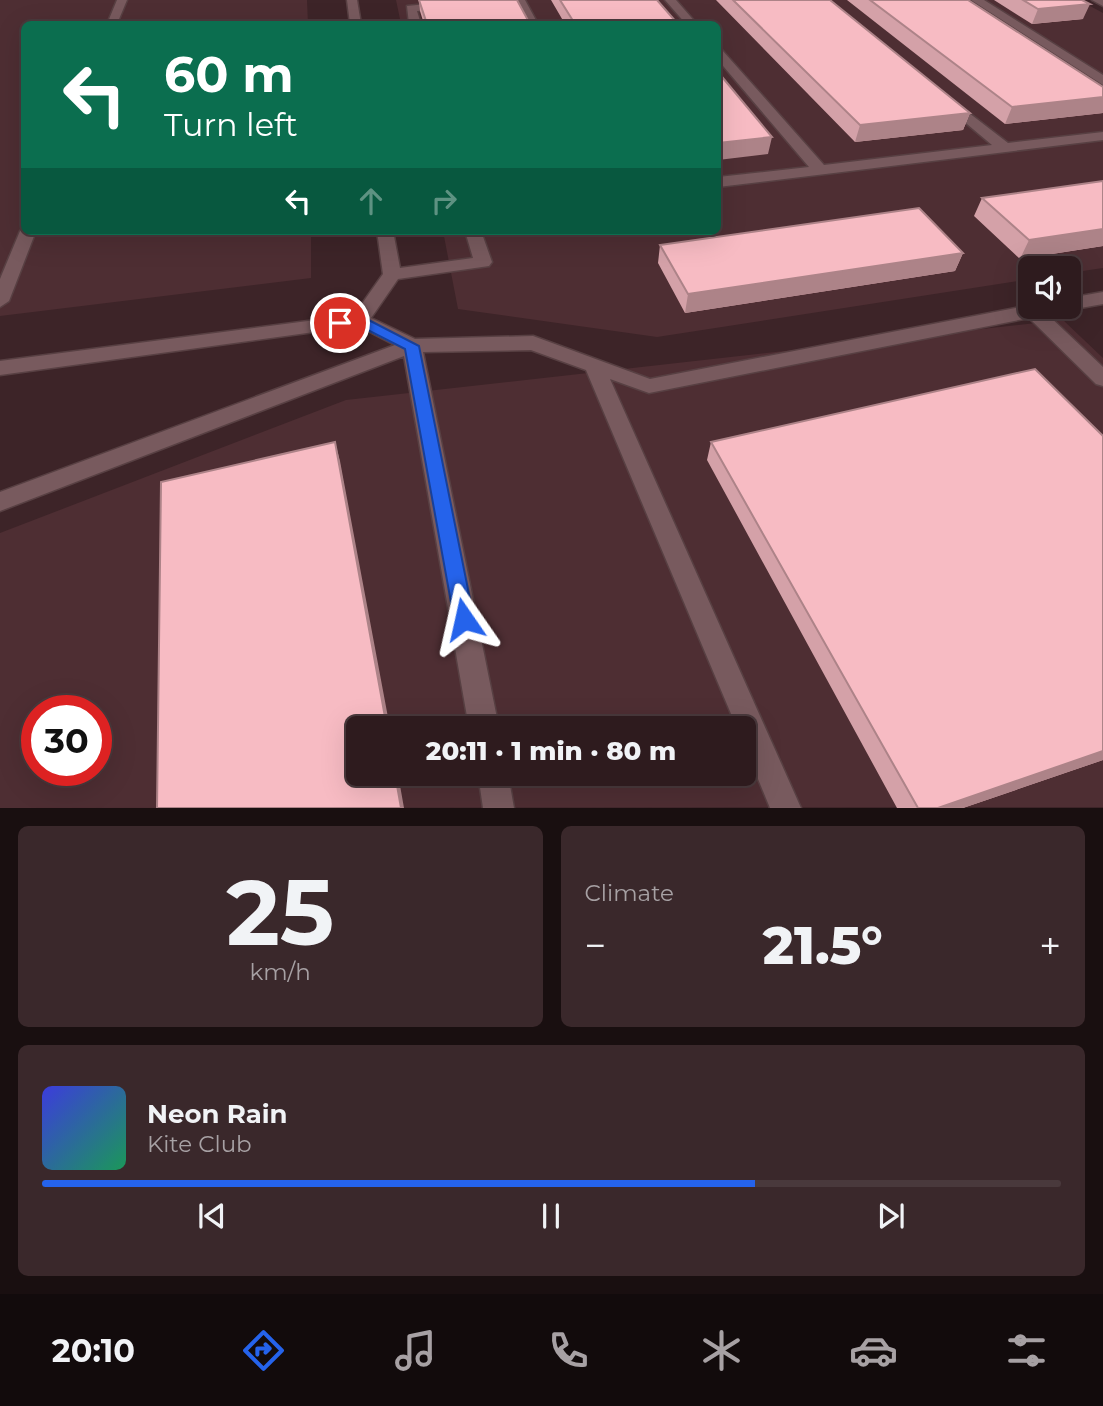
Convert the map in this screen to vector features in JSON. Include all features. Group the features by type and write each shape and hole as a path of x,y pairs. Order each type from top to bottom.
{"street":[{"path":"113,21 122,0"},
{"path":"352,0 356,21"},
{"path":"414,21 411,8 505,0"},
{"path":"520,0 531,21"},
{"path":"670,0 689,21"},
{"path":"976,0 1103,81"},
{"path":"1097,0 1103,3"},
{"path":"721,57 820,170"},
{"path":"931,87 1005,148"},
{"path":"721,183 1103,136"},
{"path":"0,301 26,235"},
{"path":"359,320 391,274 386,235"},
{"path":"391,274 483,262 474,235"},
{"path":"1081,302 1103,298"},
{"path":"0,502 412,346 533,343 649,386 1018,314"},
{"path":"1041,319 1103,379"},
{"path":"0,368 359,320 412,346"},
{"path":"412,346 482,716"},
{"path":"594,366 786,807"},
{"path":"495,786 499,807"}],"shaded area":[{"path":"0,0 307,0 308,21 21,21 21,235 311,235 311,278 0,316"},
{"path":"396,0 1079,0 1103,13 1103,268 1081,271 1081,256 1018,256 1018,281 657,337 458,309 444,235 721,235 721,21 400,21"},
{"path":"1063,320 1103,358 1103,807 0,808 0,533 346,400"}],"building":[{"path":"419,0 517,0 528,21 426,21"},
{"path":"560,0 657,0 675,21 573,21"},
{"path":"733,0 830,0 970,113 860,125"},
{"path":"870,0 968,0 1103,87 1103,97 1012,107"},
{"path":"1023,0 1082,0 1090,4 1038,9"},
{"path":"721,76 772,137 721,143"},
{"path":"1103,181 1103,229 1029,240 982,198"},
{"path":"919,208 963,253 688,294 660,245"},
{"path":"1035,369 1103,436 1103,751 938,808 918,808 711,442"},
{"path":"335,442 385,716 346,716 346,786 397,786 401,808 157,808 161,482"}],"route":[{"path":"340,323 359,320 412,346 464,619"}]}
